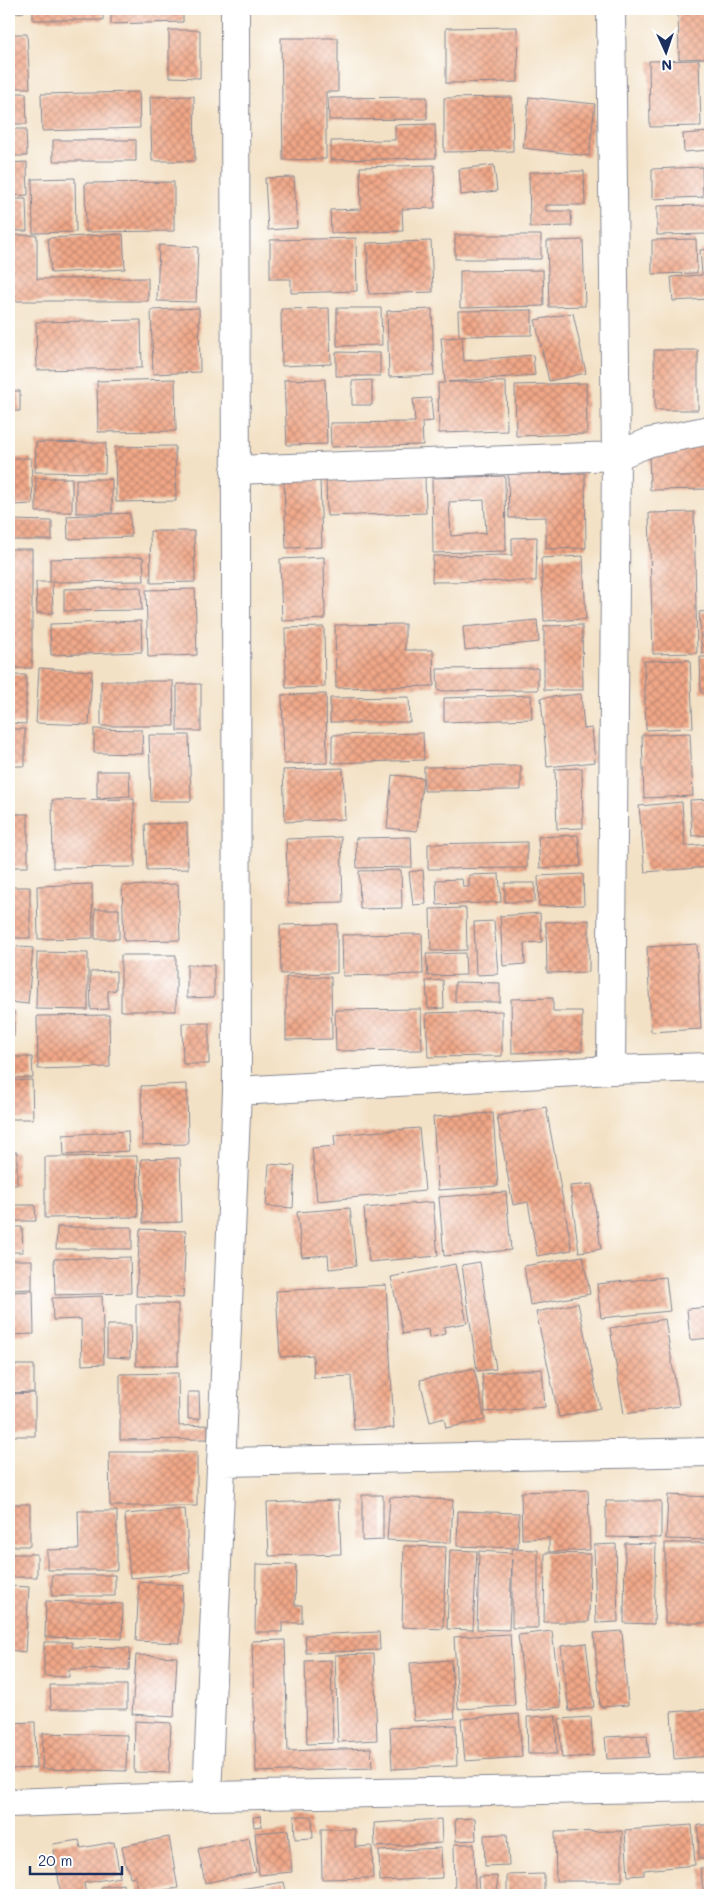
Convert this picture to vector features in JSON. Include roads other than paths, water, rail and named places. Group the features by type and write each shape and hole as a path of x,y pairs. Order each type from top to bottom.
{"street":[{"path":"207,1796 237,1091 235,9"},
{"path":"611,9 616,456 611,1070"},
{"path":"235,470 616,456 650,442 710,430"},
{"path":"237,1091 611,1070 710,1067"},
{"path":"221,1462 710,1452"},
{"path":"9,1802 710,1786"}]}
